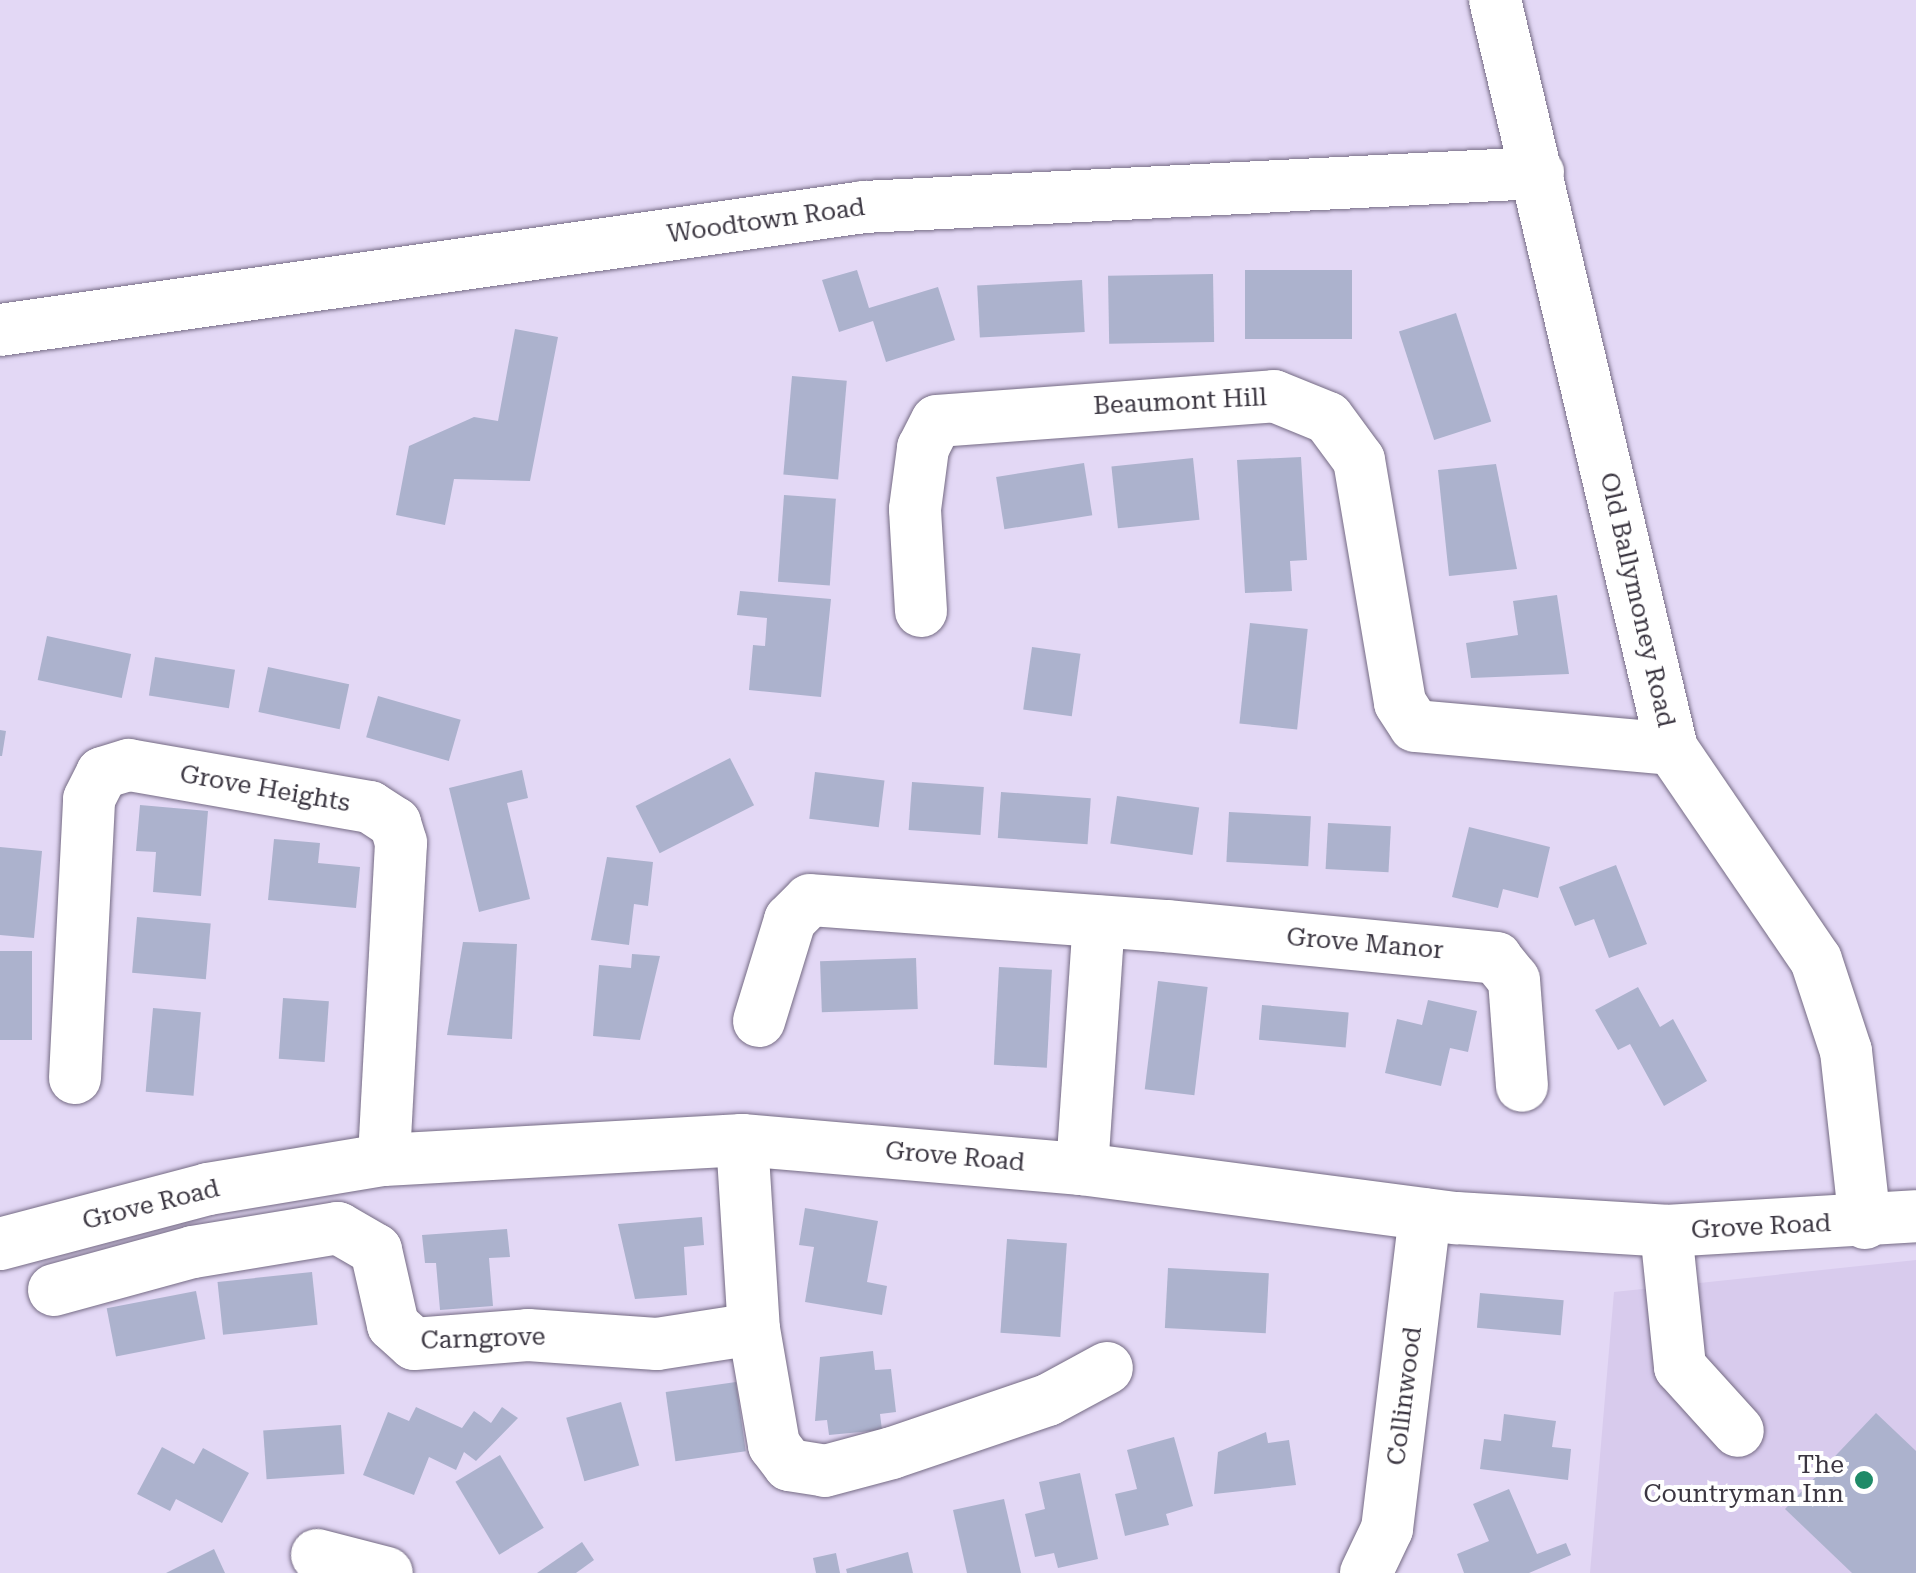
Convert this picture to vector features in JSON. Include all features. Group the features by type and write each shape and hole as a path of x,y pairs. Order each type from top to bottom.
{"street":[{"name":"Old Ballymoney Road","path":"1494,0 1538,172 1672,749 1816,960 1846,1051 1865,1222"},
{"name":"Woodtown Road","path":"0,330 864,207 1538,172"},
{"name":"Beaumont Hill","path":"920,612 915,509 923,448 937,421 1274,396 1328,418 1359,460 1400,703 1414,726 1672,749"},
{"name":"Grove Heights","path":"74,1078 89,800 102,773 129,765 370,807 395,823 401,843 384,1160"},
{"name":"Grove Manor","path":"759,1021 793,914 810,900 1099,922 1496,958 1514,980 1522,1086"},
{"path":"1082,1169 1099,922"},
{"name":"Grove Road","path":"0,1244 208,1189 384,1160 742,1140 1082,1169 1425,1214 1666,1231 1916,1216"},
{"path":"742,1140 754,1330 774,1444 784,1462 808,1471 1048,1400 1107,1368"},
{"name":"Collinwood","path":"1366,1573 1388,1529 1425,1214"},
{"name":"Carngrove","path":"54,1290 193,1252 338,1228 376,1250 392,1325 414,1344 528,1335 671,1344 754,1330"},
{"path":"1666,1231 1680,1367 1738,1431"},
{"path":"317,1555 386,1573"}],"shaded area":[{"path":"1916,1260 1916,1573 1590,1573 1614,1292"}],"building":[{"path":"857,270 869,308 938,287 955,340 886,362 873,321 839,332 822,280"},
{"path":"1245,270 1352,270 1352,339 1245,339"},
{"path":"1213,274 1214,342 1109,344 1108,276"},
{"path":"1082,280 1085,332 980,337 977,285"},
{"path":"1456,313 1491,421 1434,440 1399,332"},
{"path":"515,329 558,337 530,481 454,479 445,525 396,515 409,446 474,417 498,421"},
{"path":"792,376 847,381 838,479 783,475"},
{"path":"1301,457 1307,560 1290,561 1292,591 1245,593 1237,460"},
{"path":"1193,458 1199,520 1118,528 1111,467"},
{"path":"1084,463 1092,515 1004,529 996,477"},
{"path":"1496,464 1517,569 1449,576 1438,470"},
{"path":"784,495 836,499 830,585 778,582"},
{"path":"740,591 831,599 821,697 749,690 753,645 765,646 767,618 737,615"},
{"path":"1557,595 1569,674 1471,678 1466,643 1518,635 1513,601"},
{"path":"1250,623 1308,629 1297,730 1239,723"},
{"path":"47,636 131,654 122,698 38,680"},
{"path":"1032,647 1081,654 1072,716 1023,709"},
{"path":"155,657 235,670 229,708 149,696"},
{"path":"268,667 349,684 340,729 258,712"},
{"path":"378,696 461,720 449,761 366,737"},
{"path":"0,730 6,731 2,756 0,756"},
{"path":"730,758 754,805 660,853 636,806"},
{"path":"522,770 528,798 507,803 530,899 479,912 449,788"},
{"path":"815,772 884,781 879,827 809,819"},
{"path":"912,782 984,787 980,835 909,830"},
{"path":"1001,792 1091,798 1088,844 998,838"},
{"path":"1117,796 1199,808 1193,855 1110,844"},
{"path":"140,805 208,811 201,896 153,892 156,852 136,851"},
{"path":"1229,812 1311,816 1308,866 1226,862"},
{"path":"1328,823 1391,826 1389,872 1326,869"},
{"path":"1469,827 1550,847 1538,898 1503,889 1498,908 1452,897"},
{"path":"274,839 320,843 318,863 360,867 356,908 268,900"},
{"path":"0,847 42,851 34,938 0,935"},
{"path":"607,857 653,862 648,906 634,904 629,945 591,940"},
{"path":"1616,865 1647,944 1609,958 1594,919 1575,926 1559,887"},
{"path":"137,917 211,923 206,979 132,973"},
{"path":"463,942 517,944 512,1039 447,1035"},
{"path":"0,951 32,951 32,1040 0,1040"},
{"path":"632,954 660,956 640,1040 593,1036 599,965 631,968"},
{"path":"916,958 918,1009 822,1012 820,961"},
{"path":"999,967 1052,970 1047,1068 994,1065"},
{"path":"1158,981 1208,987 1194,1095 1145,1089"},
{"path":"1638,987 1660,1027 1673,1019 1707,1081 1664,1106 1630,1044 1618,1050 1595,1010"},
{"path":"283,998 329,1001 325,1062 279,1059"},
{"path":"1428,1000 1477,1011 1468,1052 1450,1048 1441,1086 1385,1073 1397,1019 1422,1025"},
{"path":"1262,1005 1349,1013 1346,1047 1259,1040"},
{"path":"153,1008 201,1012 193,1096 146,1092"},
{"path":"805,1208 878,1221 867,1282 887,1286 882,1315 805,1302 814,1247 799,1245"},
{"path":"702,1217 704,1245 684,1247 687,1295 635,1299 618,1224"},
{"path":"507,1229 510,1257 489,1258 493,1306 440,1310 436,1263 425,1263 422,1235"},
{"path":"1007,1239 1067,1243 1060,1337 1000,1333"},
{"path":"1168,1268 1269,1273 1266,1333 1165,1328"},
{"path":"312,1272 318,1325 223,1335 218,1282"},
{"path":"196,1291 205,1339 116,1356 107,1308"},
{"path":"1480,1293 1564,1300 1561,1335 1477,1328"},
{"path":"873,1351 875,1370 891,1369 896,1412 880,1414 882,1430 829,1435 827,1420 815,1421 820,1357"},
{"path":"736,1382 746,1451 675,1461 666,1392"},
{"path":"621,1402 639,1465 584,1481 566,1418"},
{"path":"416,1407 462,1428 474,1411 491,1423 502,1407 518,1418 476,1461 464,1452 456,1470 429,1457 414,1495 363,1475 388,1412 409,1421"},
{"name":"The Countryman Inn","path":"1876,1413 1916,1451 1916,1573 1852,1573 1785,1509"},
{"path":"1504,1414 1556,1421 1552,1447 1571,1449 1568,1480 1480,1469 1484,1439 1501,1441"},
{"path":"341,1425 344,1474 267,1479 263,1430"},
{"path":"1266,1432 1268,1443 1289,1440 1296,1485 1214,1494 1218,1452"},
{"path":"1174,1437 1193,1506 1166,1514 1169,1525 1125,1536 1115,1494 1137,1489 1127,1450"},
{"path":"162,1447 194,1464 203,1448 249,1473 222,1523 176,1499 170,1511 137,1494"},
{"path":"500,1455 544,1528 499,1555 455,1482"},
{"path":"1080,1473 1098,1559 1058,1568 1054,1553 1035,1557 1025,1514 1045,1509 1039,1482"},
{"path":"1509,1489 1537,1554 1566,1543 1571,1555 1529,1573 1464,1573 1457,1554 1489,1541 1473,1504"},
{"path":"1004,1499 1021,1573 967,1573 953,1510"},
{"path":"582,1542 594,1560 576,1573 537,1573"},
{"path":"214,1549 225,1573 166,1573"},
{"path":"908,1552 913,1573 847,1573 846,1569"},
{"path":"836,1553 840,1573 816,1573 813,1558"}],"place":[{"name":"The Countryman Inn","path":"1864,1480"}]}
